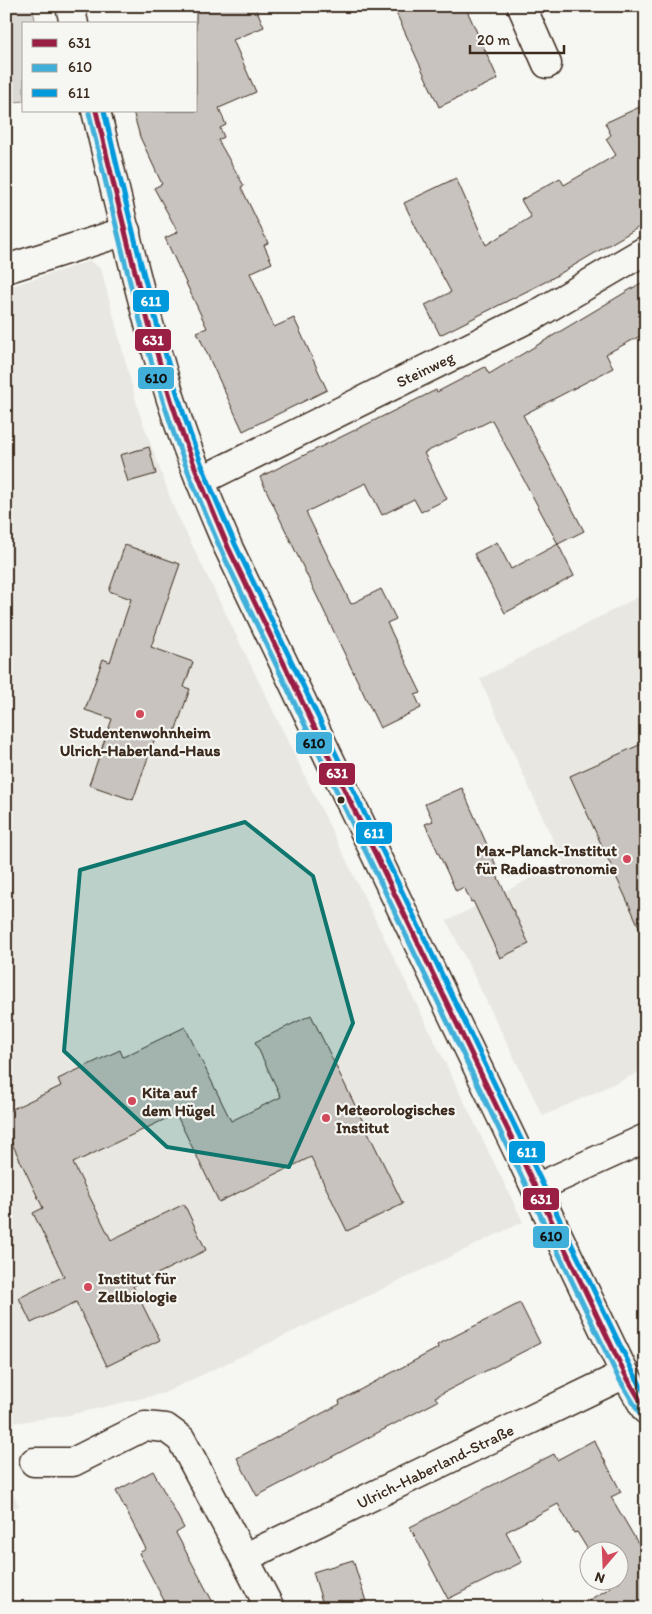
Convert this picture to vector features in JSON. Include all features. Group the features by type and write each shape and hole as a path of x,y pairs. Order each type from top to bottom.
{"street":[{"path":"70,6 74,22"},
{"path":"522,6 546,64"},
{"path":"96,112 144,308 180,427 200,481 232,555 625,1374 646,1410"},
{"path":"6,269 126,231"},
{"name":"Steinweg","path":"200,481 539,313 646,250"},
{"path":"536,1188 646,1138"},
{"name":"Ulrich-Haberland-Straße","path":"244,1558 625,1374"},
{"path":"34,1462 73,1462 145,1426 166,1428 181,1439 270,1608"}],"highlighted area":[{"path":"245,822 313,876 353,1023 289,1167 167,1147 64,1051 80,870"}],"shaded area":[{"path":"6,6 32,6 36,22 22,22 22,101 6,103"},
{"path":"90,261 101,269 138,409 174,508 523,1222 164,1393 69,1415 6,1424 6,288"},
{"path":"646,593 646,1069 543,1116 447,921 563,862 480,679"},
{"path":"6,1481 19,1506 6,1512"}],"building":[{"path":"196,6 255,6 264,27 233,40 256,92 219,108 226,125 220,128 224,137 218,140 244,186 241,187 268,243 264,245 272,263 250,273 274,327 294,318 327,390 243,431 197,332 207,328 165,238 178,232 154,188 162,184 140,137 133,112 198,112 198,22 196,22"},
{"path":"393,6 465,6 498,79 439,107"},
{"path":"646,104 646,223 549,280 440,335 425,305 451,292 404,203 456,178 486,245 531,217 521,200 560,178 564,185 616,155 606,139 611,135 605,123"},
{"path":"646,280 646,333 606,354 613,368 523,415 584,531 558,544 492,420 424,453 447,499 421,512 414,499 382,515 366,483 306,512 351,604 381,589 396,619 387,623 421,693 415,695 421,708 380,728 260,477 485,367 489,374"},
{"path":"149,447 156,474 128,482 120,455"},
{"path":"497,542 511,569 558,544 574,576 505,613 474,554"},
{"name":"Studentenwohnheim Ulrich-Haberland-Haus","path":"125,545 180,564 151,647 193,662 184,687 190,689 172,740 156,735 133,800 89,785 112,719 85,710 103,659 110,662 131,599 109,591"},
{"name":"Max-Planck-Institut für Radioastronomie","path":"646,742 646,942 570,776"},
{"path":"462,788 498,870 495,871 529,944 500,958 473,901 471,902 464,887 456,891 425,824 433,821 425,804"},
{"path":"311,1015 403,1204 347,1231 311,1157 219,1202 176,1114 73,1163 111,1240 184,1204 206,1250 133,1286 160,1340 107,1366 76,1302 31,1323 19,1298 64,1276 33,1213 43,1208 6,1131 6,1112 61,1086 58,1079 120,1050 123,1057 185,1027 231,1121 281,1097 255,1042"},
{"path":"520,1303 540,1343 435,1397 438,1401 257,1496 237,1458 340,1404 339,1401 438,1348 437,1345"},
{"path":"594,1440 621,1492 611,1497 646,1557 646,1608 575,1608 603,1592 630,1592 630,1542 583,1542 577,1532 574,1533 558,1504 506,1532 522,1562 448,1599 410,1527 554,1454 557,1460"},
{"path":"153,1471 184,1528 176,1533 216,1608 168,1608 139,1553 146,1549 116,1491"},
{"path":"353,1560 368,1608 324,1608 313,1572"}],"transit line":[{"name":"631","path":"96,112 135,270 167,388 185,442 215,517 625,1374 646,1410"},
{"name":"611","path":"104,112 163,346 203,469 235,544 632,1370 646,1395"},
{"name":"610","path":"89,113 128,273 160,392 208,521 618,1377 640,1414"}],"place":[{"name":"Studentenwohnheim Ulrich-Haberland-Haus","path":"140,714"},
{"name":"Max-Planck-Institut für Radioastronomie","path":"627,859"},
{"name":"Kita auf dem Hügel","path":"132,1101"},
{"name":"Meteorologisches Institut","path":"326,1118"},
{"name":"Institut für Zellbiologie","path":"88,1287"}]}
